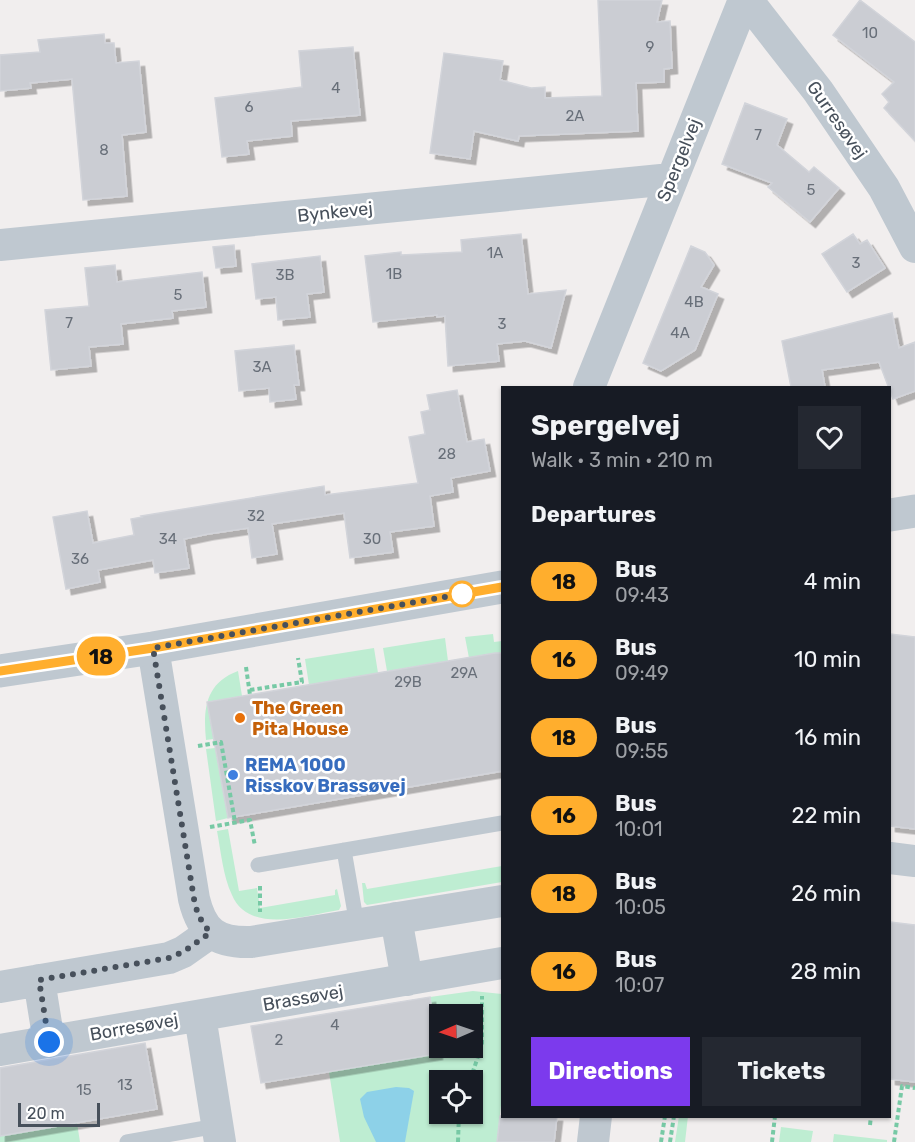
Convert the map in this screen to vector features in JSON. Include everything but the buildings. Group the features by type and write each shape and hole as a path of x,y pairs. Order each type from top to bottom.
{"street":[{"name":"Spergelvej","path":"589,386 671,179 746,0"},
{"name":"Gurresøvej","path":"746,0 818,91 884,188 915,247"},
{"name":"Bynkevej","path":"0,245 671,179"},
{"path":"891,515 915,511"},
{"path":"0,671 153,648 501,587"},
{"path":"153,648 182,831 198,915 210,933 228,941 258,941 501,901"},
{"path":"891,858 915,861"},
{"path":"396,918 407,980"},
{"path":"0,987 169,958 183,952 210,933"},
{"name":"Brassøvej","path":"200,1016 490,965"},
{"path":"39,980 49,1042"},
{"name":"Borresøvej","path":"0,1050 200,1016 218,1134"},
{"path":"593,1142 596,1118"}],"lane":[{"path":"258,865 501,823"},
{"path":"344,850 357,925"},
{"path":"127,1142 218,1134"}],"path":[{"path":"246,667 250,692 302,682 298,658"},
{"path":"221,742 235,822"},
{"path":"182,831 235,822 249,817 258,865 260,908 258,941"},
{"path":"474,1070 481,1051 483,1006 490,965"},
{"path":"894,1142 902,1086 915,1088"},
{"path":"661,1142 665,1118"},
{"path":"670,1142 674,1118"},
{"path":"772,1142 775,1118"},
{"path":"870,1125 871,1118"},
{"path":"458,1142 459,1124"}],"green space":[{"path":"493,634 494,642 501,641 501,653 469,658 465,637"},
{"path":"445,638 448,661 387,671 383,648"},
{"path":"374,648 378,673 309,685 305,659"},
{"path":"238,671 242,696 208,702 219,683"},
{"path":"207,704 214,739 206,740 205,718"},
{"path":"215,748 228,818 216,821 206,749"},
{"path":"228,829 239,891 257,888 260,908 335,895 337,889 341,906 339,910 296,918 265,919 251,915 240,907 226,880 217,831"},
{"path":"501,866 501,882 367,905 364,902 362,883 365,883 367,889"},
{"path":"473,991 501,994 501,1105 497,1142 340,1142 329,1072 429,1055 429,1058 483,1058 483,1004 431,1004 430,997"},
{"path":"679,1118 688,1118 685,1142 675,1142"},
{"path":"77,1123 80,1142 0,1142 0,1136"},
{"path":"781,1127 813,1131 811,1142 779,1142"},
{"path":"834,1134 887,1140 887,1142 833,1142"}],"water":[{"path":"396,1087 409,1088 414,1091 405,1142 376,1142 364,1117 360,1099 367,1092"}],"bus line":[{"name":"18","path":"0,671 153,648 501,587"}],"place":[{"name":"The Green Pita House","path":"240,718"},
{"name":"REMA 1000 Risskov Brassøvej","path":"233,775"}],"route":[{"path":"49,1042 39,980 169,958 183,952 210,933 198,915 194,899 153,648 462,594"}]}
